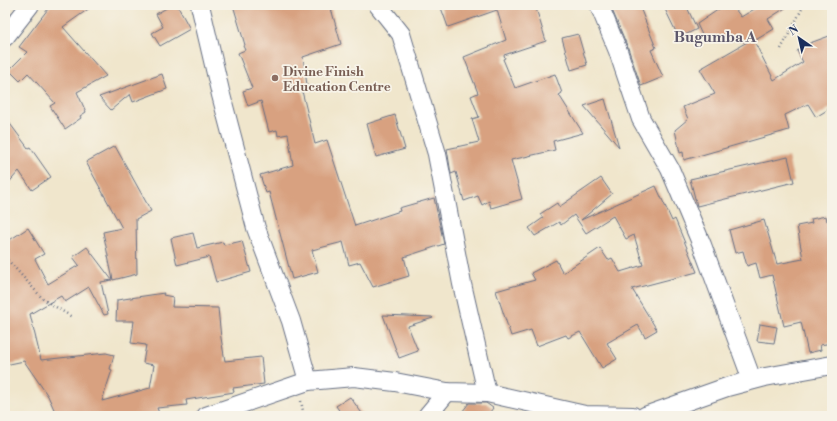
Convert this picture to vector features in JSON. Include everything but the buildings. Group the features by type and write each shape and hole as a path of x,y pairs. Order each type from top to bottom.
{"street":[{"path":"5,38 30,5"},
{"path":"200,5 221,95 256,228 291,321 308,381"},
{"path":"378,5 401,34 437,154 462,284 487,393"},
{"path":"599,5 618,51 641,119 670,169 702,245 752,380"},
{"path":"645,416 752,380 832,365"},
{"path":"206,416 308,381 354,377 395,382 447,392 487,393 585,415 633,416"},
{"path":"427,416 447,392"}],"path":[{"path":"781,48 804,5"},
{"path":"5,257 43,299 72,317"}],"place":[{"name":"Divine Finish Education Centre","path":"275,78"}],"district":[{"name":"Bugumba A","path":"715,37"}]}
